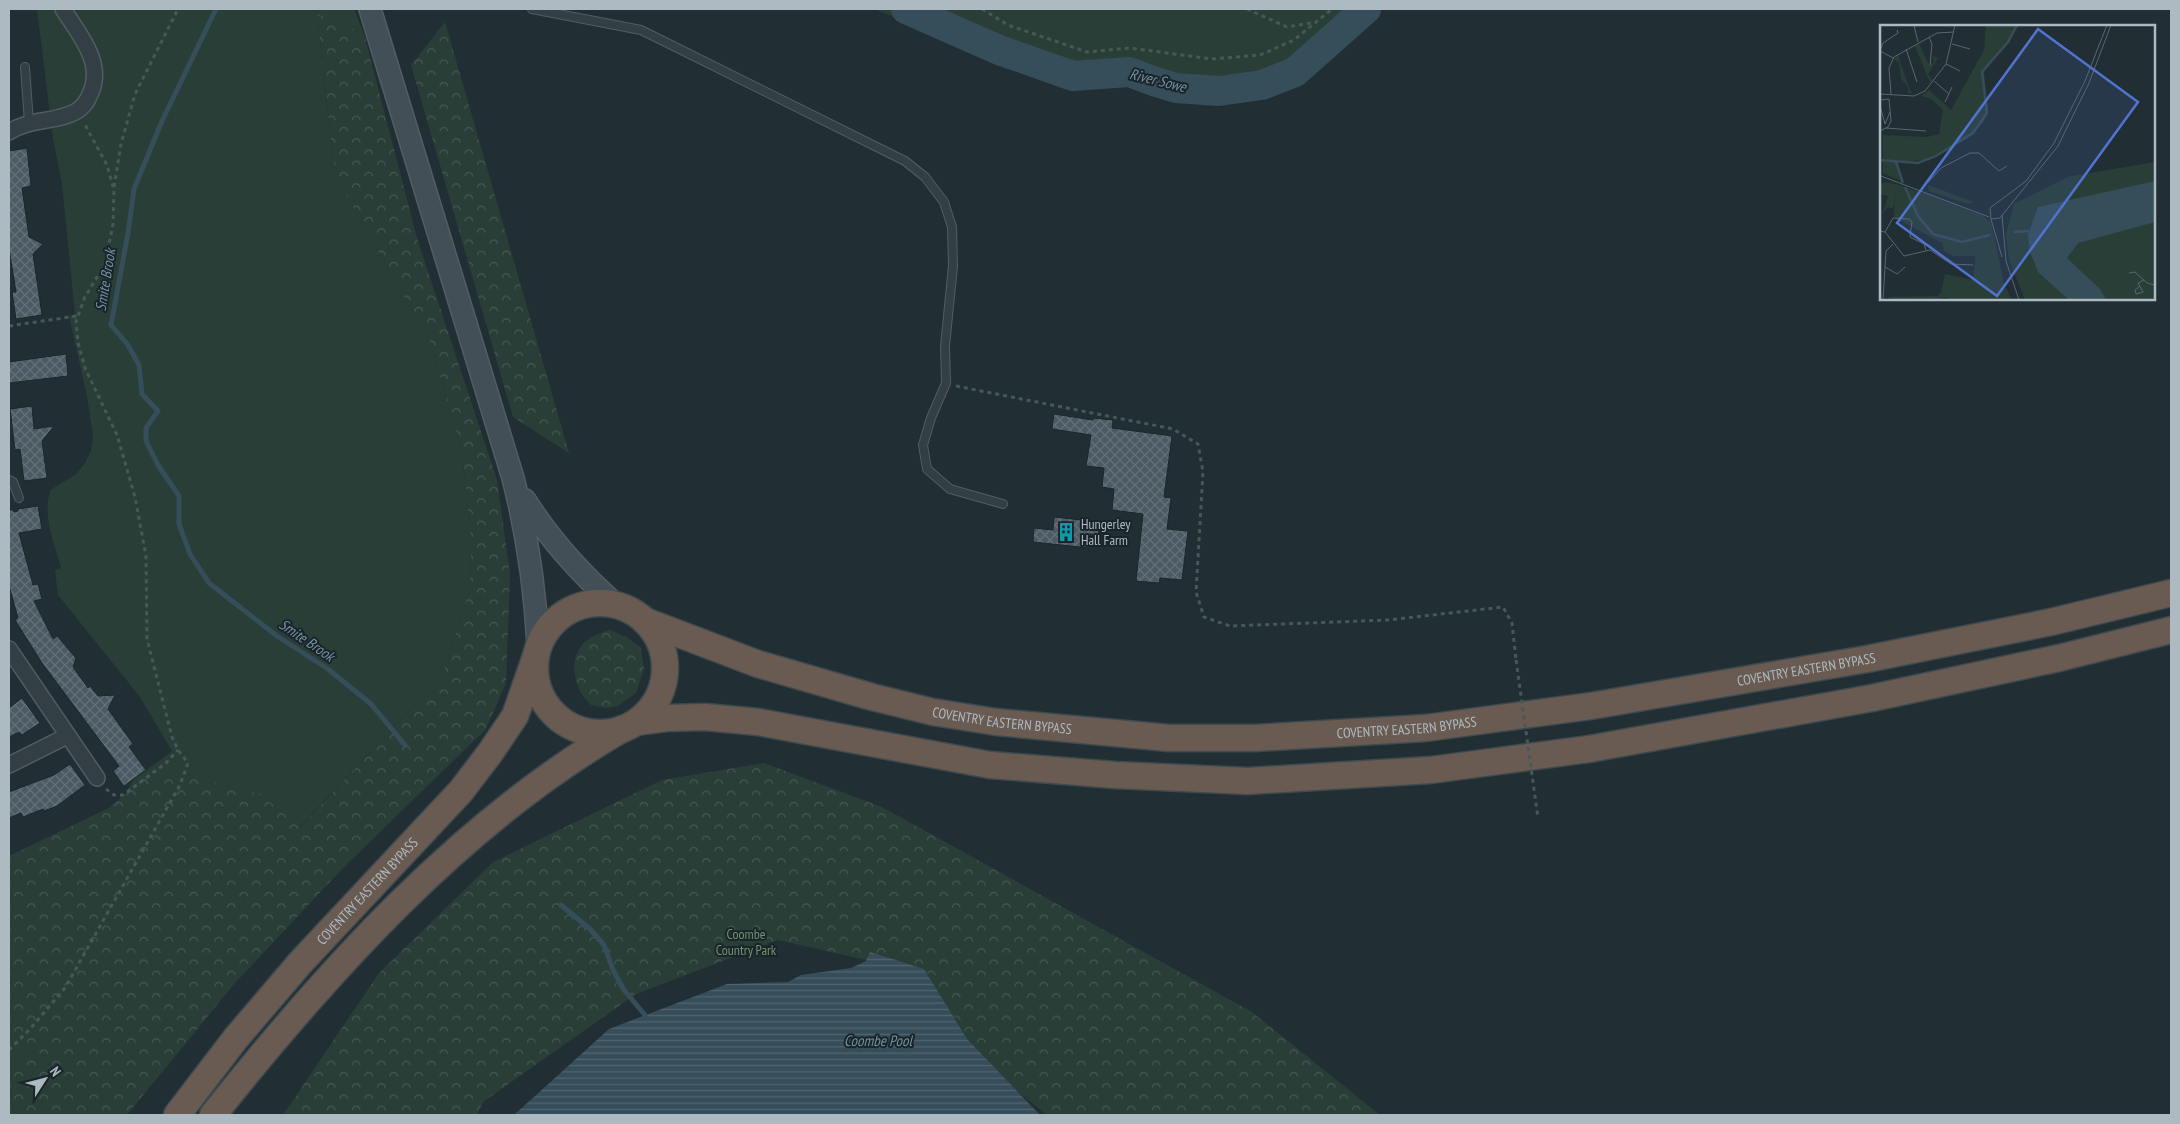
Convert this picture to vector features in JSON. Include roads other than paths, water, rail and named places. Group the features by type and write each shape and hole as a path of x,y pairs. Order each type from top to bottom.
{"highway":[{"name":"COVENTRY EASTERN BYPASS","path":"645,621 758,664 872,697 933,712 996,722 1169,738 1255,738 1426,728 1591,706 1877,657 2050,622 2171,593"},
{"path":"213,1115 306,1002 397,907 470,839 532,787 587,749 630,726 656,701 665,677 665,662 662,647 653,629 632,611 615,604 596,602 570,610 549,627 537,651 534,670 539,692 547,706 558,718 570,726 590,732 609,732 630,726 667,718 705,717 758,722 990,765 1115,775 1248,781 1431,770 1589,748 1872,698 2059,658 2171,630"},
{"name":"COVENTRY EASTERN BYPASS","path":"177,1115 236,1038 300,963 461,791 490,753 514,716 537,651"}],"main road":[{"path":"370,9 514,478 525,522 536,613 537,651"},
{"path":"514,478 542,527 564,554 615,604"}],"street":[{"path":"9,132 31,122 74,113 84,106 90,97 96,75 94,62 63,9"},
{"path":"9,650 97,778"},
{"path":"9,765 67,736"}],"lane":[{"path":"532,9 641,30 905,161 924,177 944,202 952,227 953,266 945,346 946,384 931,418 923,445 927,468 950,489 1003,504"},
{"path":"25,67 31,122"},
{"path":"9,480 13,482 19,498"}],"water":[{"name":"Coombe Pool","path":"870,952 924,969 967,1039 1040,1115 514,1115 609,1029 727,984 788,982 801,975 851,968 866,961"}],"waterway":[{"name":"Smite Brook","path":"216,9 162,121 134,189 111,325 128,345 139,365 142,394 158,411 146,428 146,441 158,465 179,496 179,524 190,554 209,583 277,636 328,669 371,704 405,745"},
{"name":"River Sowe","path":"906,9 999,50 1073,76 1129,72 1176,88 1219,91 1262,85 1295,72 1366,9"},
{"name":"Smite Brook","path":"561,905 590,929 604,945 613,970 624,990 645,1015"}],"place":[{"name":"Hungerley Hall Farm","path":"1066,532"}],"park label":[{"name":"Coombe Country Park","path":"746,942"}]}
